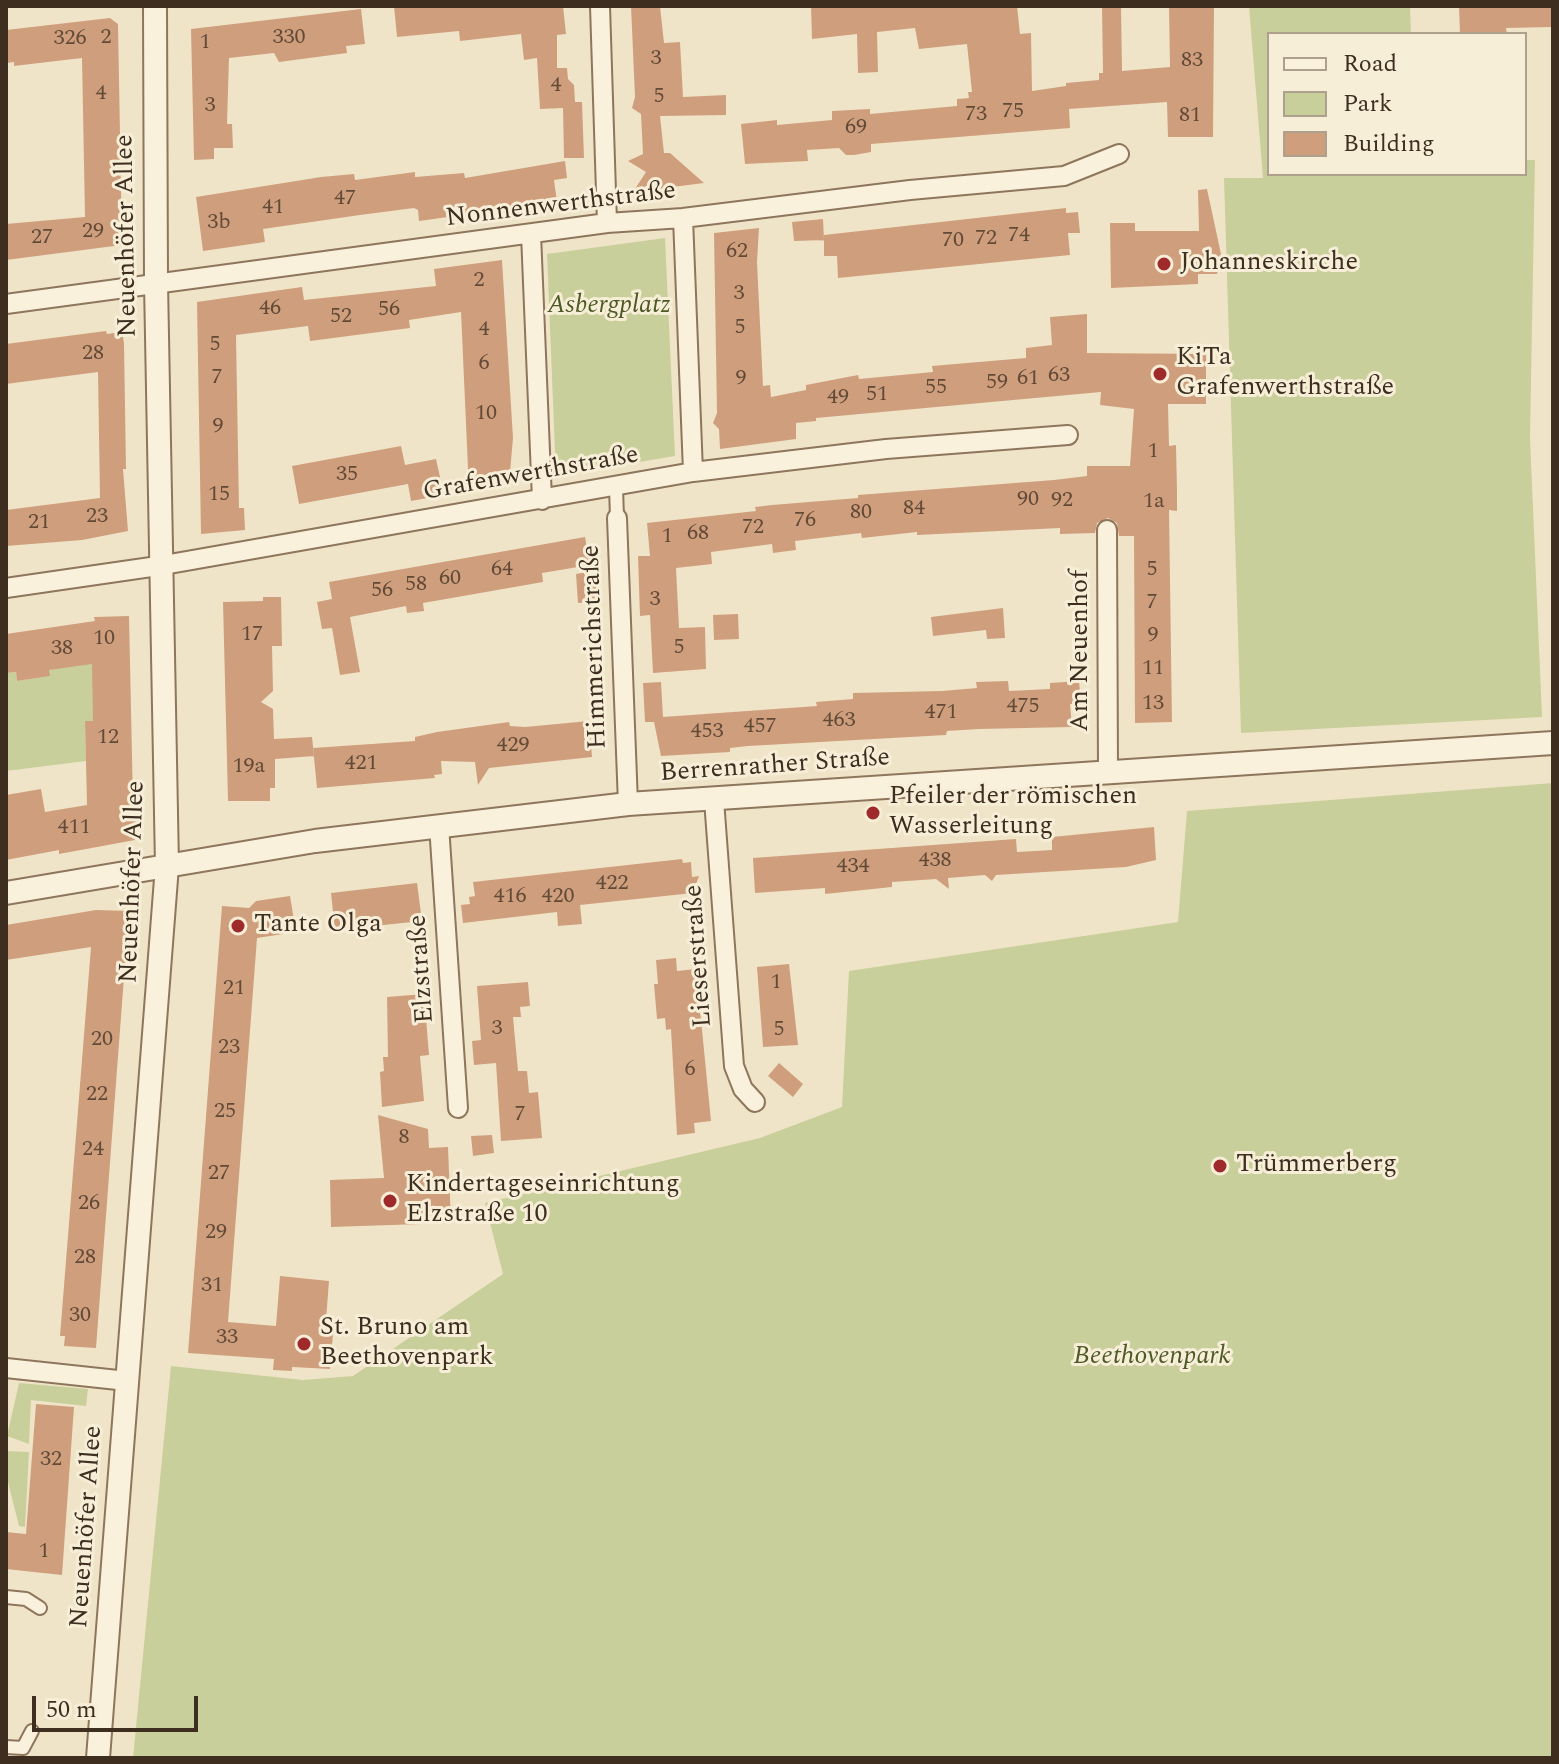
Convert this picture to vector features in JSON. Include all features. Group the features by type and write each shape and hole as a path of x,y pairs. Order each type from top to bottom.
{"street":[{"name":"Neuenhöfer Allee","path":"98,1758 167,866 163,565 152,284 155,6"},
{"path":"600,6 607,223"},
{"name":"Nonnenwerthstraße","path":"6,304 607,223 683,218 910,190 1064,176 1119,154"},
{"path":"683,218 693,472"},
{"path":"531,234 542,500"},
{"name":"Grafenwerthstraße","path":"6,588 163,565 693,472 886,449 1068,435"},
{"name":"Himmerichstraße","path":"616,487 628,804"},
{"name":"Am Neuenhof","path":"1107,530 1108,771"},
{"name":"Berrenrather Straße","path":"6,893 439,825 628,804 1553,743"},
{"name":"Lieserstraße","path":"714,800 734,1066 743,1089 755,1102"},
{"name":"Elzstraße","path":"439,825 458,1108"},
{"path":"6,1368 127,1381"},
{"path":"6,1597 26,1599 40,1608"},
{"path":"6,1747 23,1748 32,1731"}],"green space":[{"path":"1249,6 1410,6 1411,32 1267,32 1267,176 1527,176 1527,160 1535,160 1530,438 1542,717 1241,733 1224,178 1263,178"},
{"name":"Asbergplatz","path":"665,238 675,456 556,476 547,254"},
{"path":"96,657 93,721 85,721 86,761 6,771 6,673 16,672 17,681 49,676 49,670"},
{"name":"Beethovenpark","path":"1553,783 1553,1758 133,1758 171,1366 303,1380 353,1376 503,1274 485,1203 760,1138 842,1107 849,971 1178,922 1187,811"},
{"path":"19,1383 88,1389 86,1406 31,1400 29,1444 7,1436"},
{"path":"6,1451 29,1452 25,1527 19,1526 6,1474"}],"building":[{"path":"394,6 563,6 566,34 557,35 557,68 567,68 568,79 574,85 575,102 582,102 584,158 564,158 563,108 540,109 537,58 524,60 521,34 460,41 459,31 397,37"},
{"path":"631,6 660,6 664,43 680,42 683,97 726,95 726,115 660,116 664,153 670,153 704,183 633,192 646,172 628,161 643,154 641,114 632,108 635,97"},
{"path":"811,6 1017,6 1020,34 1031,33 1032,91 1099,80 1099,73 1103,73 1102,6 1121,6 1122,71 1170,67 1169,6 1214,6 1213,137 1168,137 1167,102 1069,109 1070,128 871,144 871,152 854,155 846,155 839,148 807,150 808,161 745,164 741,124 777,120 777,125 832,120 832,111 870,109 870,114 957,106 957,99 969,98 968,92 972,92 967,44 919,49 915,28 877,32 878,72 858,73 857,34 812,39"},
{"path":"1459,6 1552,6 1553,27 1506,28 1507,32 1460,32"},
{"path":"361,9 365,44 346,46 347,53 279,62 274,53 229,58 227,124 232,124 233,148 214,148 214,159 194,160 191,29"},
{"path":"110,18 118,24 122,245 6,260 6,224 85,217 82,58 14,66 14,62 6,63 6,30"},
{"path":"565,161 567,178 554,180 557,202 419,221 418,210 414,208 360,215 263,229 265,242 203,251 196,197 321,177 354,174 355,180 415,172 415,177 464,173 465,178"},
{"name":"Johanneskirche","path":"1207,189 1221,254 1217,274 1198,274 1198,284 1111,288 1110,223 1135,223 1135,231 1199,231 1198,190"},
{"path":"1066,208 1066,213 1078,212 1080,233 1068,233 1070,255 838,278 837,256 824,256 824,235"},
{"path":"823,219 824,240 794,241 792,222"},
{"path":"759,228 757,262 763,386 770,385 771,397 806,390 806,385 858,375 859,379 933,372 932,366 1026,358 1026,348 1052,345 1050,317 1087,314 1087,353 1206,354 1206,404 1168,404 1169,446 1176,445 1177,491 1177,511 1169,510 1172,722 1135,723 1134,536 1119,536 1117,523 1108,518 1097,523 1095,533 1060,534 1060,528 917,535 917,532 862,538 861,533 795,541 796,550 773,553 772,544 711,552 712,564 676,568 679,628 705,627 706,669 653,673 650,615 640,616 638,556 650,556 647,523 756,511 755,507 858,498 858,495 1087,476 1087,466 1130,466 1134,409 1100,405 1101,392 816,418 816,421 796,423 796,439 720,449 719,429 713,423 717,413 714,233"},
{"path":"502,260 513,438 509,484 469,491 461,312 409,320 410,328 310,341 308,326 236,335 239,508 244,508 245,530 201,534 197,302 302,287 304,300 436,286 434,269"},
{"path":"106,331 107,334 122,332 124,343 126,469 123,469 128,531 82,540 6,546 6,510 100,498 98,372 6,384 6,344"},
{"path":"401,446 405,465 436,459 444,495 411,501 408,484 299,504 292,466"},
{"path":"585,537 590,565 542,573 543,582 423,603 424,611 407,613 406,606 350,617 360,672 340,675 332,628 322,629 317,602 332,599 329,582"},
{"path":"599,570 600,602 578,603 576,574"},
{"path":"263,597 281,597 282,646 272,646 273,691 261,702 273,709 274,739 312,737 314,756 275,759 275,788 270,788 270,801 228,801 223,602 263,601"},
{"path":"1003,608 1005,638 987,639 986,630 933,636 931,617"},
{"path":"738,614 739,639 714,640 713,615"},
{"path":"129,616 133,803 138,829 134,830 135,840 6,860 6,795 41,789 45,812 87,805 85,721 93,721 92,664 49,670 50,676 17,681 16,672 6,673 6,634 95,621 94,617"},
{"path":"1008,681 1009,691 1050,689 1050,683 1079,681 1081,703 1070,704 1072,727 947,731 946,735 748,746 730,748 730,752 661,756 654,722 645,722 643,683 661,682 663,717 817,706 816,702 853,699 853,693 942,691 977,688 976,682"},
{"path":"589,721 592,757 489,768 478,785 475,762 441,761 442,774 434,775 435,778 317,788 313,748 415,741 415,737 437,732 509,722 510,726 525,727"},
{"path":"1154,827 1156,860 1126,867 996,875 992,881 985,875 948,878 949,889 936,879 892,882 892,887 825,894 825,888 755,893 753,858 1016,839 1017,852 1052,850 1052,837"},
{"path":"682,859 683,863 691,862 692,877 699,876 693,893 580,905 582,924 558,926 557,912 463,923 461,905 470,904 469,897 475,896 473,882"},
{"path":"417,883 422,921 335,930 331,893"},
{"path":"290,896 296,932 257,938 228,1322 276,1326 280,1276 329,1281 326,1320 334,1322 330,1369 292,1367 292,1371 273,1370 274,1359 188,1353 222,906 249,908 256,901"},
{"path":"96,910 129,911 96,1348 64,1346 65,1336 60,1336 91,947 6,960 6,925"},
{"path":"676,958 677,971 696,969 711,1121 694,1123 695,1133 677,1135 671,1029 666,1030 665,1018 657,1019 654,984 658,984 656,960"},
{"path":"789,964 798,1045 763,1047 757,967"},
{"path":"528,982 530,1006 520,1007 521,1017 513,1017 518,1071 527,1071 529,1093 538,1092 542,1138 501,1141 496,1063 474,1065 472,1041 481,1040 477,986"},
{"path":"424,994 429,1055 420,1056 424,1101 382,1107 380,1072 384,1071 383,1057 388,1057 387,997"},
{"path":"779,1063 803,1084 793,1097 768,1076"},
{"name":"Kindertageseinrichtung Elzstraße 10","path":"378,1115 428,1129 429,1148 448,1147 451,1223 331,1227 330,1180 384,1178"},
{"path":"492,1135 494,1153 473,1156 471,1136"},
{"path":"36,1404 74,1407 62,1575 6,1569 6,1532 26,1534"}],"place":[{"name":"Johanneskirche","path":"1164,264"},
{"name":"KiTa Grafenwerthstraße","path":"1160,374"},
{"name":"Pfeiler der römischen Wasserleitung","path":"873,813"},
{"name":"Tante Olga","path":"238,926"},
{"name":"Trümmerberg","path":"1220,1166"},
{"name":"Kindertageseinrichtung Elzstraße 10","path":"390,1201"},
{"name":"St. Bruno am Beethovenpark","path":"304,1344"}]}
